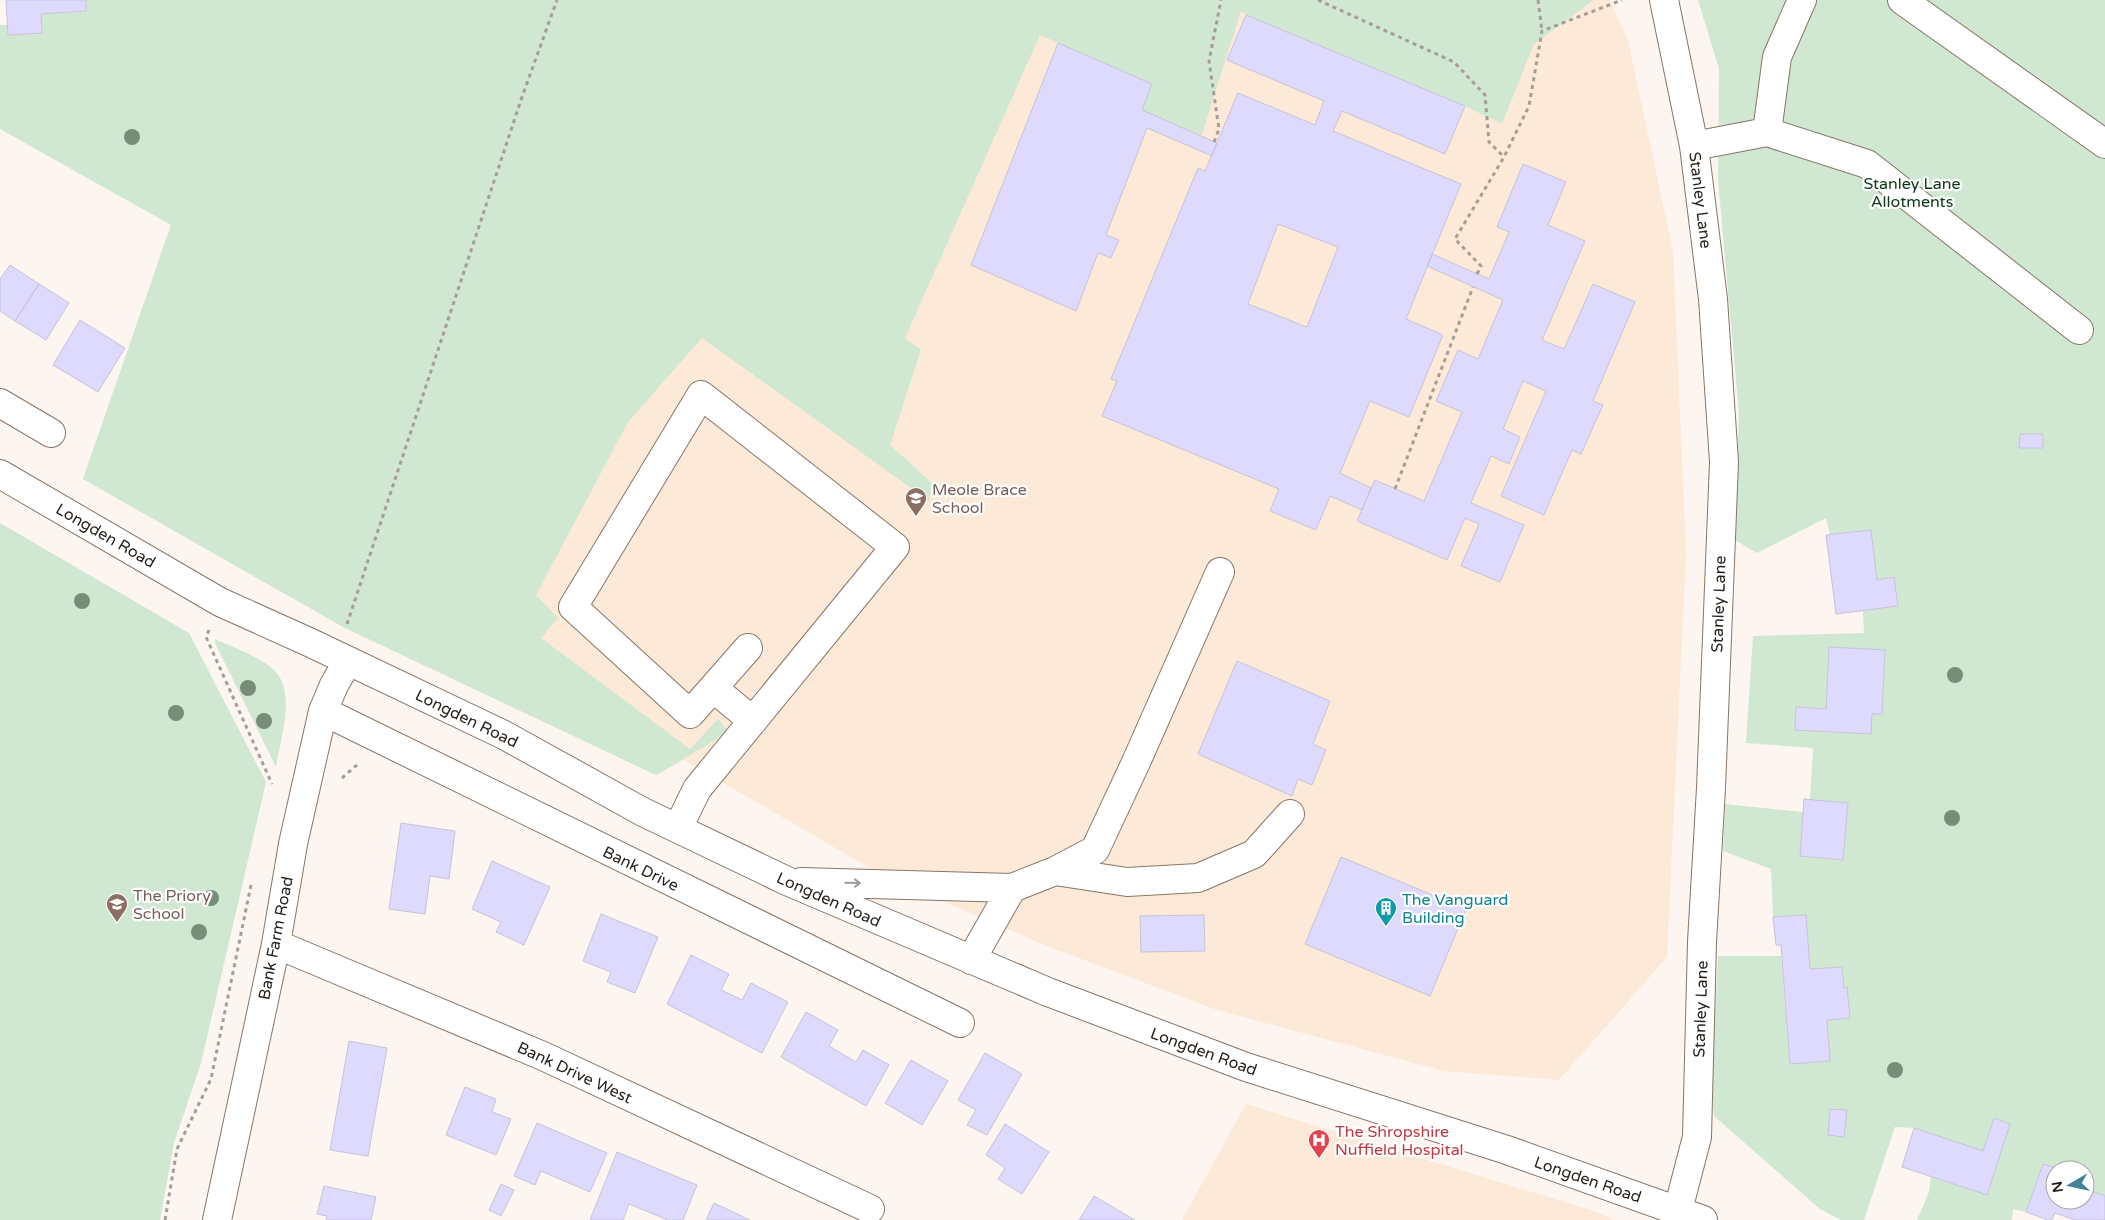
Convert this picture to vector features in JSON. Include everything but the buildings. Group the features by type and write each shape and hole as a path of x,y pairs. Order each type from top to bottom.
{"street":[{"name":"Stanley Lane","path":"1664,0 1694,146 1713,299 1724,462 1711,788 1702,942 1697,1137 1678,1210"},
{"path":"1767,132 1776,57 1802,0"},
{"path":"1902,0 2105,144"},
{"path":"1694,146 1767,132 1867,164 2080,330"},
{"path":"678,828 698,789 895,547 701,395 573,607 690,714 748,648"},
{"path":"0,403 51,433"},
{"name":"Longden Road","path":"0,474 220,602 504,735 643,812 786,881 1048,992 1246,1068 1507,1150 1704,1220"},
{"path":"786,881 1012,888 1055,871 1095,850 1220,572"},
{"name":"Bank Farm Road","path":"217,1220 276,944 293,844 324,711 334,685 340,657"},
{"path":"713,688 753,721"},
{"name":"Bank Drive","path":"324,711 960,1024"},
{"path":"1055,871 1127,882 1198,878 1254,854 1290,814"},
{"path":"971,960 1012,888"},
{"name":"Bank Drive West","path":"276,944 543,1056 870,1210"}],"path":[{"path":"340,657 345,628 519,107 557,0"},
{"path":"1214,142 1219,129 1209,61 1221,0"},
{"path":"1318,0 1454,62 1485,95 1489,142 1504,157"},
{"path":"1478,274 1481,266 1455,239 1504,157 1529,106 1542,31 1538,0"},
{"path":"1542,31 1622,0"},
{"path":"1395,488 1473,287"},
{"path":"212,622 206,638 272,783 270,792"},
{"path":"165,1220 177,1149 211,1079 252,878"}],"shaded area":[{"name":"Meole Brace School","path":"245,0 1610,0 1628,41 1673,251 1686,554 1667,957 1559,1080 1444,1071 1217,1010 1047,946 882,875 684,760 656,775 345,628 83,479 171,225"},
{"name":"The Shropshire Nuffield Hospital","path":"1246,1104 1600,1213 1614,1220 1182,1220"}],"green space":[{"path":"86,0 1594,0 1534,44 1502,124 1465,106 1246,15 1241,11 1201,137 1142,110 1152,84 1040,35 905,338 921,350 890,445 932,483 929,501 702,338 628,422 536,595 558,618 541,638 690,749 718,719 729,732 656,775 345,628 83,479 171,225 0,129 0,25 7,25 8,35 42,33 41,14 86,11"},
{"name":"Stanley Lane Allotments","path":"1698,0 2105,0 2105,1196 2095,1192 2095,1160 2045,1160 2045,1165 2043,1164 2026,1212 2013,1209 2012,1220 1917,1220 1929,1192 1931,1177 1987,1194 2010,1124 1994,1119 1983,1151 1914,1128 1895,1127 1864,1220 1841,1220 1820,1209 1714,1116 1711,1088 1718,956 1781,956 1790,1064 1830,1061 1827,1020 1850,1018 1847,988 1844,988 1842,967 1810,969 1806,915 1773,917 1771,869 1723,851 1725,804 1803,812 1800,856 1843,860 1810,800 1813,748 1746,743 1753,636 1864,633 1863,610 1898,606 1894,578 1877,580 1871,530 1830,535 1826,518 1757,553 1735,540 1739,413 1718,180 1719,69","holes":["1829,647 1885,650 1882,714 1872,714 1871,734 1795,730 1796,707 1826,708"]},
{"name":"The Priory School","path":"0,523 189,633 266,782 201,1063 174,1143 160,1220 0,1220"},
{"path":"215,639 268,665 281,679 286,703 276,767 215,643"}],"place":[{"name":"Meole Brace School","path":"916,517"},
{"name":"The Priory School","path":"117,923"},
{"name":"The Vanguard Building","path":"1386,927"},
{"name":"The Shropshire Nuffield Hospital","path":"1319,1159"}]}
